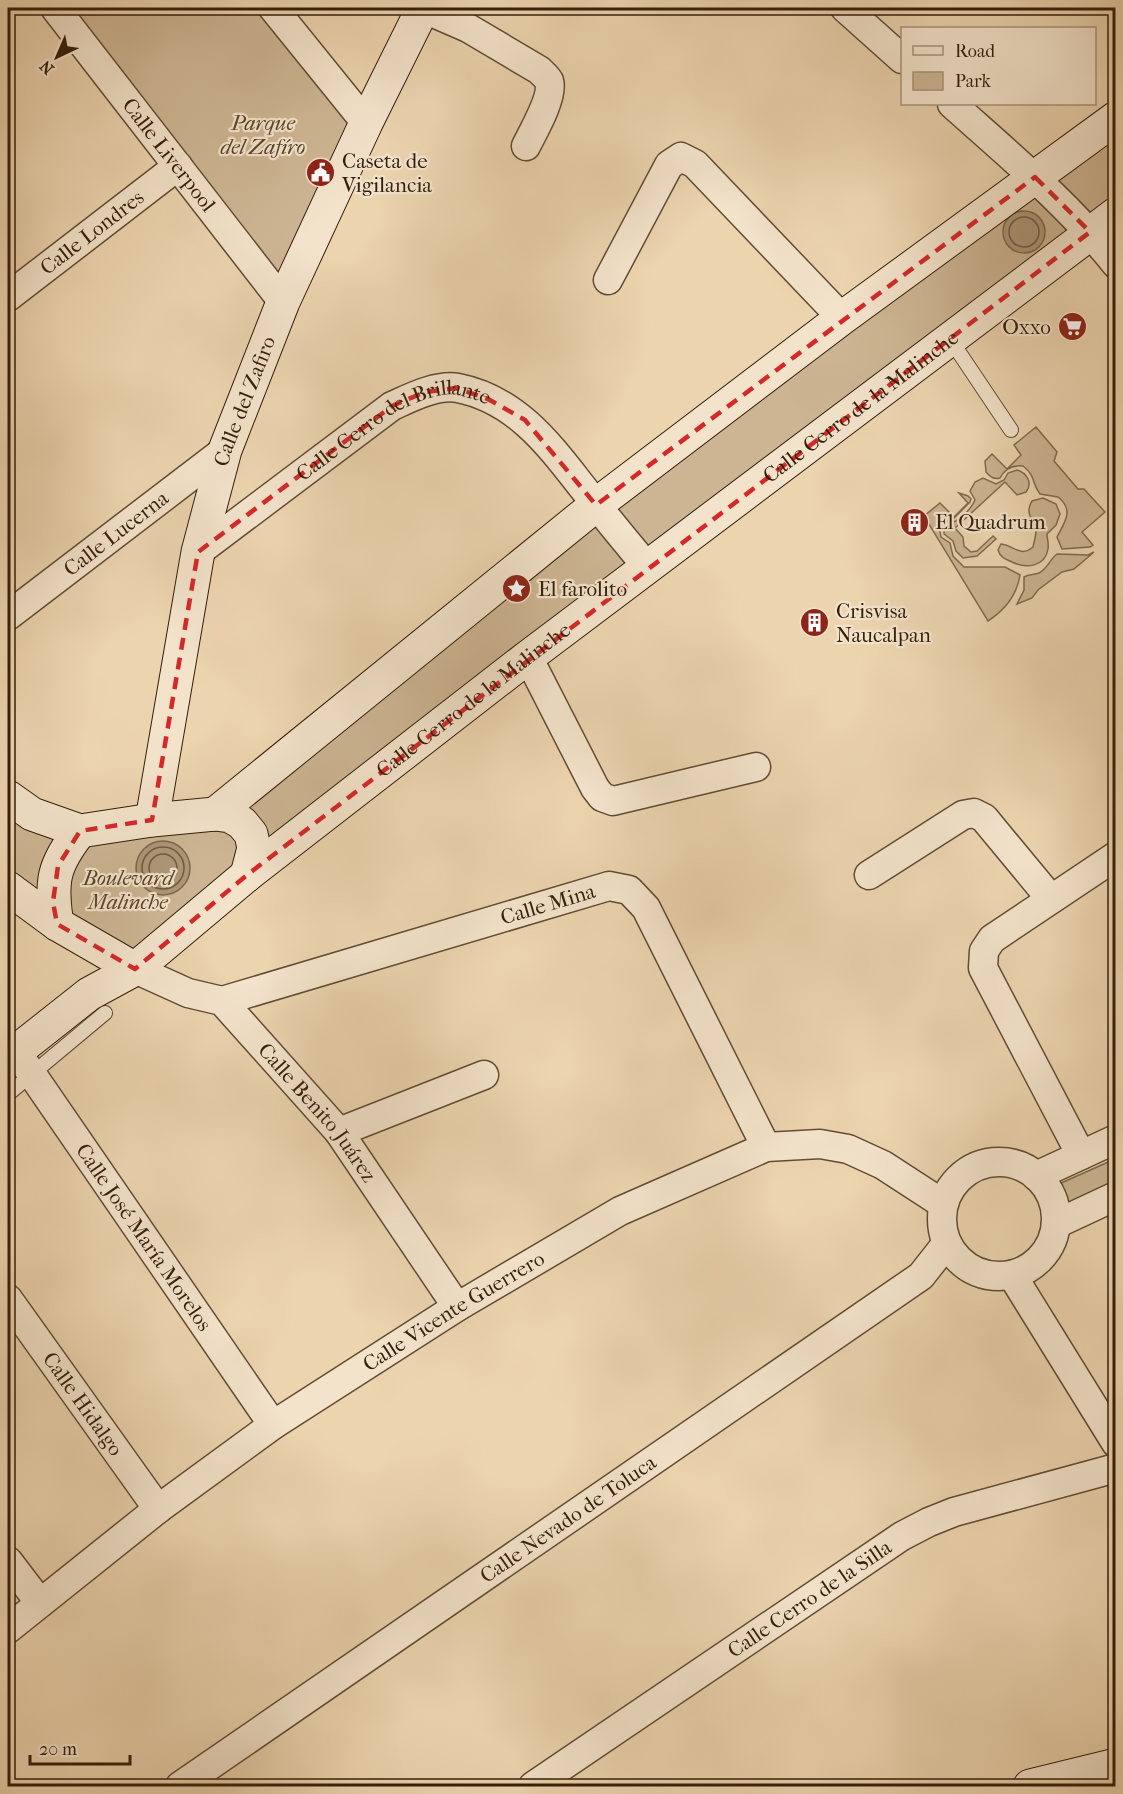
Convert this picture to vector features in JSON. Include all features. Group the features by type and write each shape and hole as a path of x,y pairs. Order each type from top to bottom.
{"street":[{"name":"Calle Liverpool","path":"55,8 283,302"},
{"path":"273,8 366,123"},
{"path":"422,8 468,28 539,70 545,76 549,82 549,96 526,146"},
{"name":"Calle del Zafiro","path":"152,820 198,552 225,450 283,302 422,8"},
{"path":"846,8 901,57"},
{"path":"953,105 1035,177 1103,223 1116,264"},
{"path":"215,814 596,505 842,318 1116,118"},
{"path":"608,280 669,165 681,157 695,164 842,318"},
{"name":"Calle Londres","path":"8,297 178,166"},
{"name":"Calle Cerro de la Malinche","path":"19,1061 89,994 135,969 247,875 528,657 1103,223"},
{"name":"Calle Cerro del Brillante","path":"198,552 392,406 425,392 456,388 488,399 525,420 551,447 647,567"},
{"name":"Calle Lucerna","path":"8,616 225,450"},
{"path":"528,657 595,788 602,797 613,801 756,767"},
{"path":"8,797 32,814 80,831 152,820 215,814 230,816 242,823 251,834 254,848 247,875"},
{"path":"869,875 963,815 974,813 984,818 1051,899"},
{"path":"57,924 53,902 58,866 63,853 80,831"},
{"path":"1081,1155 983,968 984,951 992,939 1116,856"},
{"name":"Calle Mina","path":"222,1001 609,886 628,890 646,908 766,1147"},
{"path":"8,888 57,924 135,969 188,993 222,1001"},
{"name":"Calle Benito Juárez","path":"222,1001 339,1132 457,1306"},
{"name":"Calle José María Morelos","path":"19,1061 273,1425"},
{"path":"339,1132 484,1075"},
{"path":"1036,1176 1116,1139"},
{"name":"Calle Vicente Guerrero","path":"8,1629 158,1509 273,1425 457,1306 620,1211 766,1147 820,1144 848,1149 883,1165 944,1204"},
{"path":"1001,1162 1019,1166 1036,1176 1048,1190 1054,1206 1056,1224 1052,1242 1042,1257 1029,1268 1012,1275 993,1276 974,1271 958,1259 947,1243 942,1224 944,1204 951,1187 965,1173 982,1165 1001,1162"},
{"path":"1056,1224 1116,1196"},
{"name":"Calle Nevado de Toluca","path":"180,1786 921,1276 947,1243"},
{"path":"1012,1275 1116,1443"},
{"name":"Calle Hidalgo","path":"8,1299 158,1509"},
{"name":"Calle Cerro de la Silla","path":"533,1786 911,1532 954,1512 1116,1468"},
{"path":"8,1561 40,1603"},
{"path":"1030,1786 1116,1765"}],"lane":[{"path":"950,339 1011,430"},
{"name":"Calle Cerro de la Malinche","path":"8,1094 19,1061 105,1013"}],"highlighted area":[{"path":"1035,177 1090,232 247,875 135,969 57,924 53,902 58,866 80,831 152,820 198,552 392,406 425,392 456,388 488,399 525,420 596,505"}],"green space":[{"name":"Parque del Zafíro","path":"64,8 271,8 366,123 283,302"},
{"name":"Boulevard Malinche","path":"1115,118 1115,214 135,969 8,888 8,797 32,814 215,814"},
{"path":"1036,427 1057,452 1054,461 1078,489 1084,489 1105,512 1082,532 1093,545 1090,547 1062,549 1057,537 1065,522 1066,507 1058,497 1040,494 1030,473 1023,466 1010,468 998,479 992,478 986,472 985,461 992,454 1007,469 1021,455 1014,445"},
{"path":"1017,470 1024,473 1028,479 1029,485 1026,492 1017,495 1005,482 955,528 963,537 964,546 971,552 977,551 993,536 996,539 977,556 963,558 956,551 953,541 944,534 944,527 962,516 972,505 975,500 970,491 975,482 983,478 996,484 1004,480 1008,473"},
{"path":"959,493 968,496 971,499 970,502 953,519 944,522 939,527 941,537 950,543 953,556 964,567 1005,567 1020,575 1009,601 988,621 924,516 940,503 954,517 968,503"},
{"path":"1043,498 1056,504 1060,514 1056,525 1047,534 1048,547 1043,560 1029,566 1005,559 998,550 1001,544 1021,551 1033,547 1036,531 1029,509 1032,501"},
{"path":"1094,552 1074,569 1062,572 1038,590 1032,598 1017,604 1024,590 1024,577 1042,571 1057,554 1088,555"},
{"path":"1115,1159 1115,1194 1067,1217 1066,1200 1059,1184"}],"water":[{"path":"1024,211 1039,217 1045,232 1039,247 1024,253 1009,247 1003,232 1009,217"},
{"path":"158,841 168,841 178,845 186,853 190,868 186,883 178,891 168,895 158,895 148,891 140,883 136,873 136,863 140,853 148,845"}],"place":[{"name":"Caseta de Vigilancia","path":"321,173"},
{"name":"Oxxo","path":"1072,327"},
{"name":"El Quadrum","path":"914,522"},
{"name":"El farolito","path":"517,589"},
{"name":"Crisvisa Naucalpan","path":"815,623"}]}
